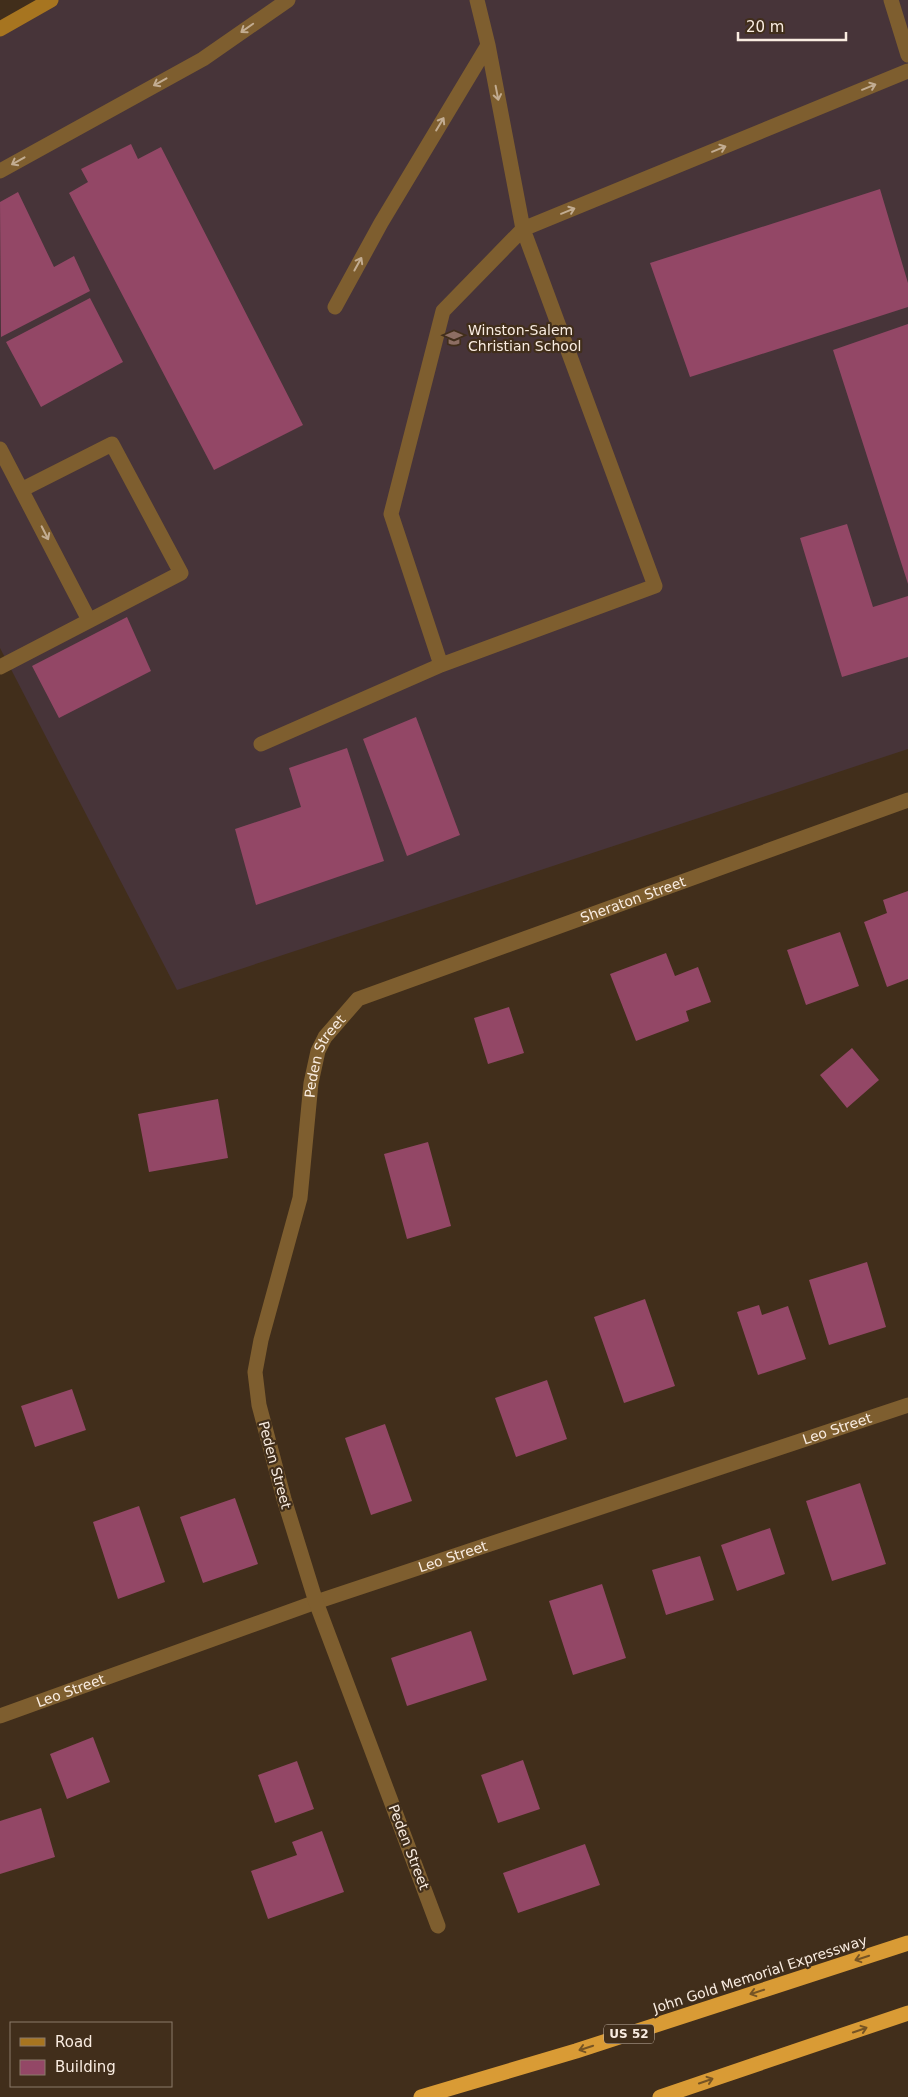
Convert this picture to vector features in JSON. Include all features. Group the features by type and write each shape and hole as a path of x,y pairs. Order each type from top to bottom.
{"highway":[{"name":"John Gold Memorial Expressway","path":"421,2097 576,2051 908,1943"},
{"path":"660,2097 908,2013"},
{"path":"410,2097 453,2086"}],"main road":[{"path":"0,29 51,0"}],"street":[{"path":"0,171 203,59 288,0"},
{"path":"262,744 441,665 655,586 523,229 488,45 477,0"},
{"path":"891,0 908,55"},
{"path":"335,307 381,223 488,45"},
{"path":"441,665 391,514 443,311 523,229 908,71"},
{"path":"0,667 182,573 112,444 23,489"},
{"path":"0,449 23,489 89,620"},
{"name":"Sheraton Street","path":"358,999 908,800"},
{"name":"Peden Street","path":"358,999 325,1037 318,1051 311,1083 300,1198 261,1340 255,1372 258,1405 316,1602 438,1926"},
{"name":"Leo Street","path":"0,1716 316,1602 908,1405"}],"shaded area":[{"name":"Winston-Salem Christian School","path":"51,0 908,0 908,749 177,990 0,648 0,29"}],"building":[{"path":"131,144 138,159 161,147 303,425 214,470 69,193 88,182 81,169"},
{"path":"880,189 908,283 908,307 690,377 650,263"},
{"path":"18,192 54,267 74,256 90,291 1,337 0,202"},
{"path":"90,298 123,362 41,407 6,342"},
{"path":"908,324 908,584 833,350"},
{"path":"847,524 873,607 908,596 908,657 842,677 800,538"},
{"path":"127,617 151,671 59,718 32,666"},
{"path":"416,717 460,835 407,856 363,739"},
{"path":"347,748 384,861 256,905 235,829 301,807 289,768"},
{"path":"908,891 908,979 887,987 864,922 887,913 883,900"},
{"path":"840,932 859,986 806,1005 787,950"},
{"path":"666,953 675,976 698,967 711,1002 686,1011 689,1021 636,1041 610,974"},
{"path":"509,1007 524,1053 488,1064 474,1018"},
{"path":"852,1048 879,1080 847,1108 820,1075"},
{"path":"218,1099 228,1158 149,1172 138,1114"},
{"path":"428,1142 451,1226 407,1239 384,1154"},
{"path":"867,1262 886,1327 829,1345 809,1280"},
{"path":"645,1299 675,1386 624,1403 594,1317"},
{"path":"759,1305 762,1315 788,1306 806,1359 758,1375 737,1312"},
{"path":"547,1380 567,1439 516,1457 495,1398"},
{"path":"72,1389 86,1430 35,1447 21,1406"},
{"path":"385,1424 412,1501 371,1515 345,1438"},
{"path":"860,1483 886,1564 832,1581 806,1501"},
{"path":"235,1498 258,1564 203,1583 180,1517"},
{"path":"139,1506 165,1582 118,1599 93,1522"},
{"path":"770,1528 785,1574 737,1591 721,1545"},
{"path":"700,1556 714,1600 666,1615 652,1570"},
{"path":"602,1584 626,1658 573,1675 549,1601"},
{"path":"471,1631 487,1680 407,1706 391,1658"},
{"path":"93,1737 110,1782 67,1799 50,1754"},
{"path":"523,1760 540,1809 498,1823 481,1775"},
{"path":"297,1761 314,1809 275,1823 258,1775"},
{"path":"41,1808 55,1857 0,1874 0,1821"},
{"path":"322,1831 344,1892 268,1919 251,1871 297,1855 292,1842"},
{"path":"585,1844 600,1885 518,1913 503,1873"}],"place":[{"name":"Winston-Salem Christian School","path":"454,338"}]}
